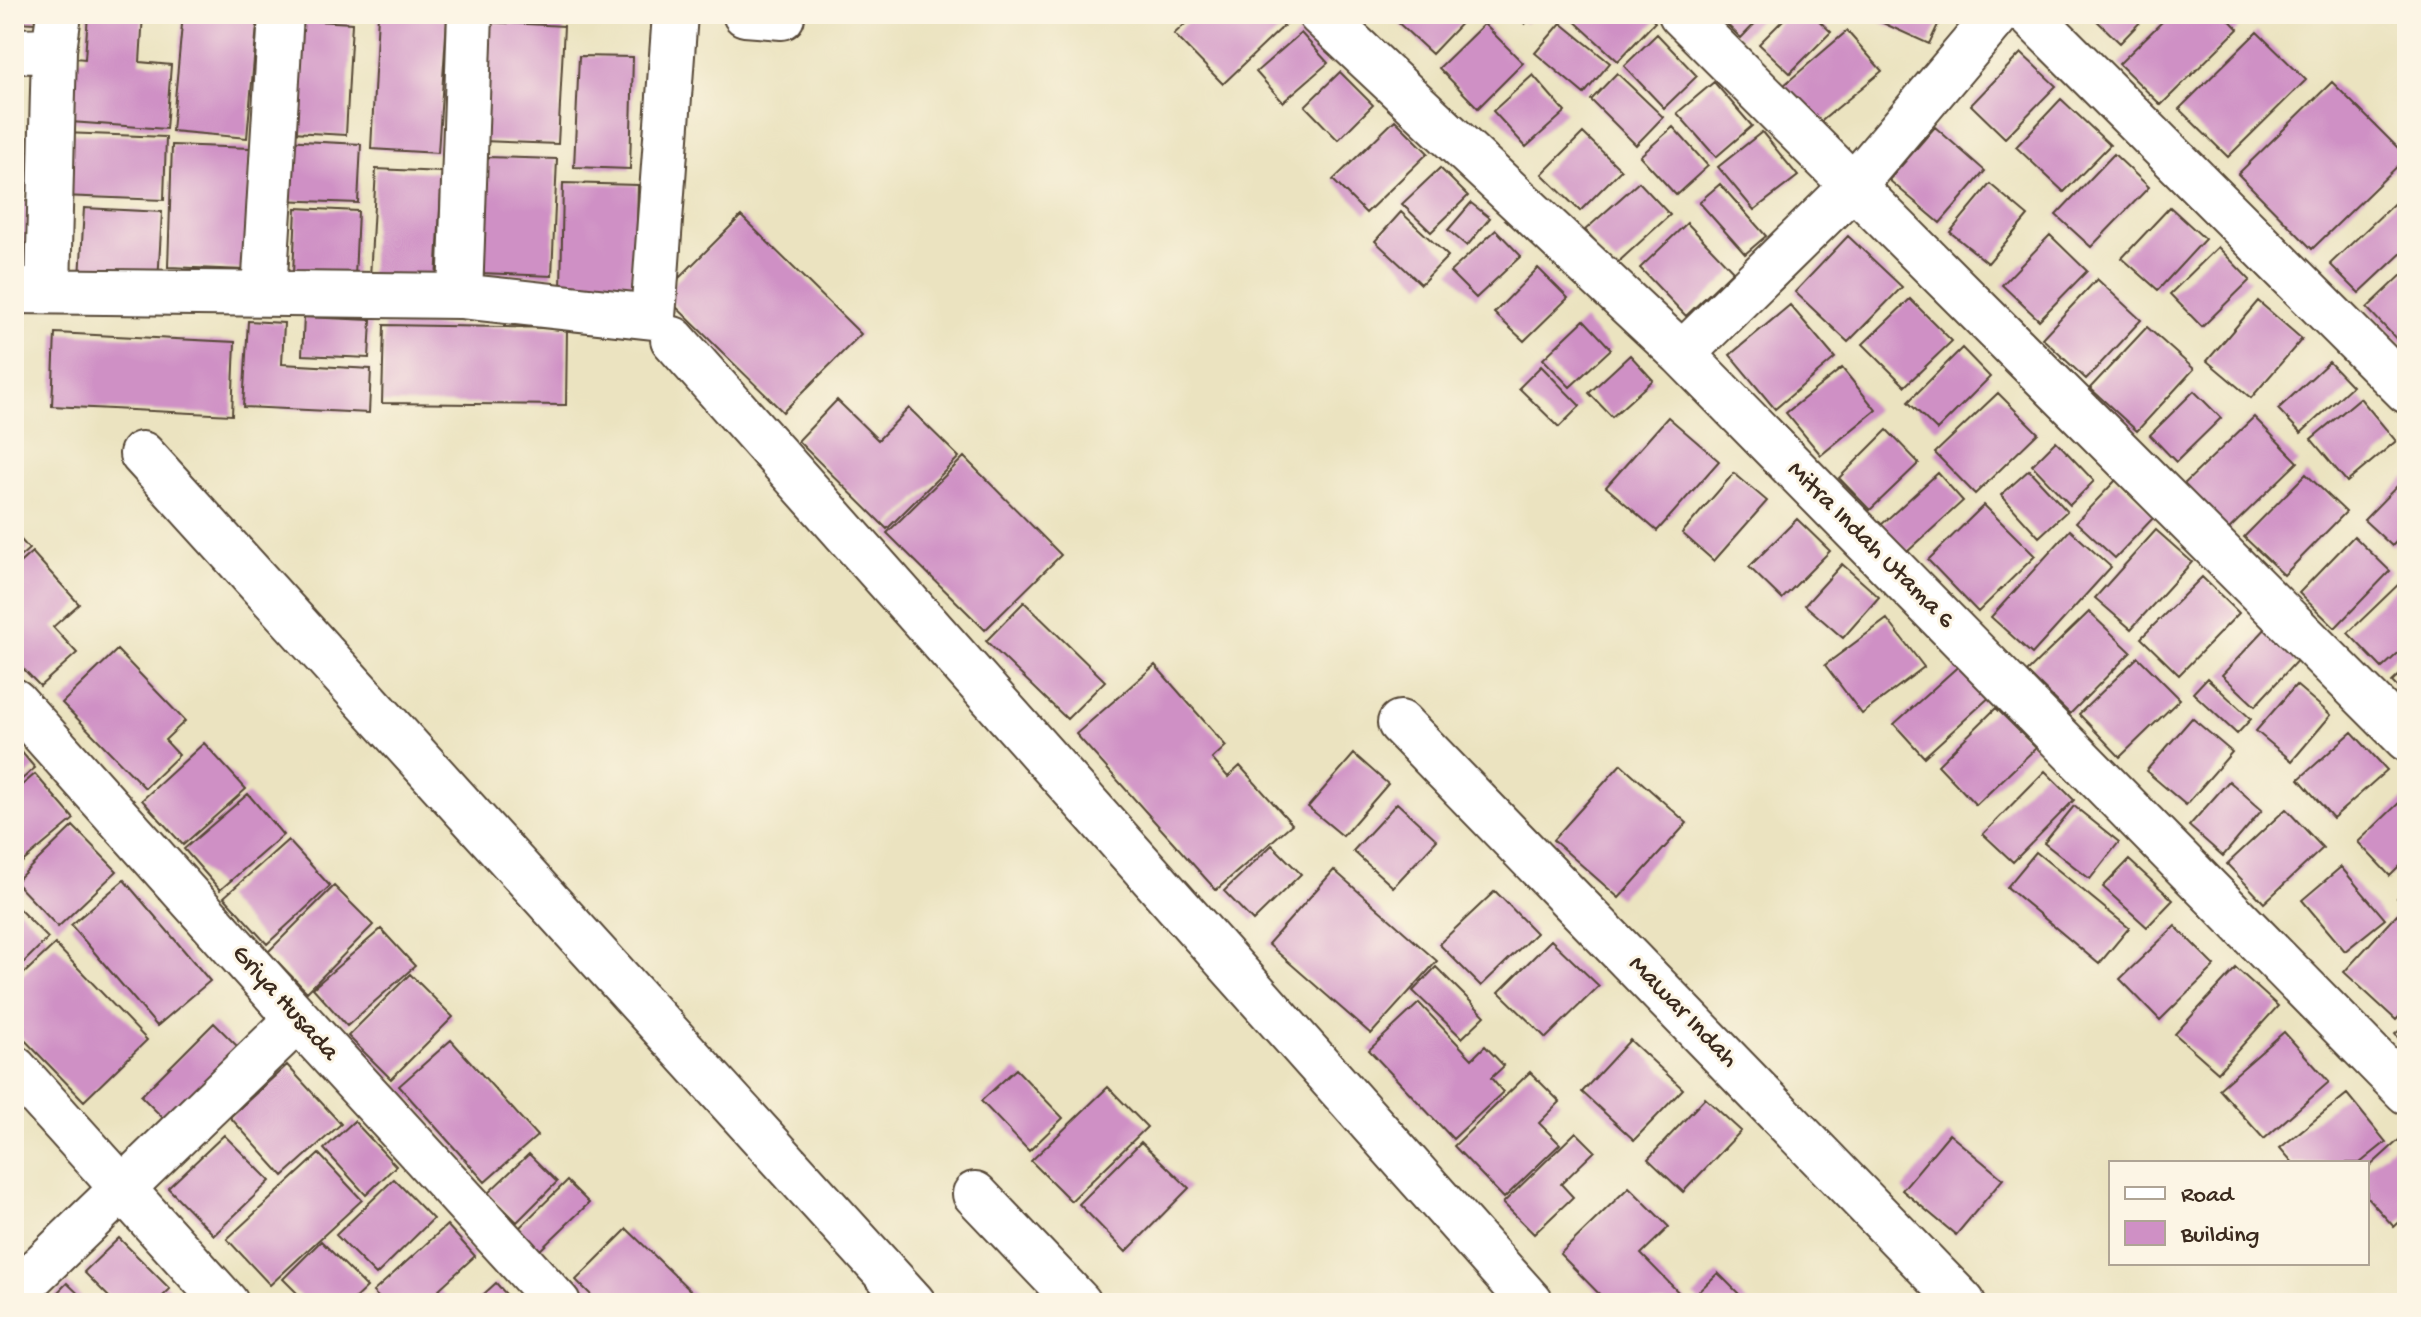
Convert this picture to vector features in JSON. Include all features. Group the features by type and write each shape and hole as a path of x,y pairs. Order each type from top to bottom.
{"street":[{"path":"264,292 281,14"},
{"path":"460,296 470,14"},
{"path":"42,38 31,290 460,296 653,317 675,14"},
{"name":"Mitra Indah Utama 6","path":"1320,14 1682,354 2407,1092"},
{"path":"1681,14 2407,739"},
{"path":"1682,354 1853,186 1998,14"},
{"path":"2029,14 2407,391"},
{"path":"673,339 1531,1303"},
{"path":"142,454 913,1303"},
{"name":"Griya Husada","path":"14,701 298,1019 558,1303"},
{"name":"Mawar Indah","path":"1400,723 1963,1303"},
{"path":"14,1293 298,1019"},
{"path":"14,1068 226,1303"},
{"path":"975,1194 1079,1303"}],"building":[{"path":"14,14 36,14 36,23 14,22"},
{"path":"88,14 143,14 140,62 171,65 166,129 71,122 75,58 85,59"},
{"path":"183,14 258,14 247,138 172,131"},
{"path":"1196,14 1280,14 1288,22 1223,84 1174,34"},
{"path":"1397,14 1470,14 1432,54 1393,18"},
{"path":"1515,14 1535,14 1525,24"},
{"path":"1573,14 1646,14 1655,22 1618,61 1570,17"},
{"path":"1716,14 1764,14 1741,38"},
{"path":"1789,14 1812,14 1831,32 1790,73 1759,44"},
{"path":"1863,14 1943,14 1929,44"},
{"path":"2090,14 2148,14 2120,43"},
{"path":"2170,14 2224,14 2238,29 2161,105 2119,64"},
{"path":"378,15 447,19 438,153 371,149"},
{"path":"298,20 352,23 346,135 292,132"},
{"path":"487,22 564,26 558,144 483,141"},
{"path":"1561,23 1610,63 1584,94 1535,53"},
{"path":"1484,24 1523,63 1478,108 1439,68"},
{"path":"1847,31 1882,71 1818,124 1784,85"},
{"path":"2257,32 2306,80 2228,157 2179,109"},
{"path":"1301,33 1328,63 1283,102 1256,72"},
{"path":"1657,34 1697,76 1664,108 1624,66"},
{"path":"2021,53 2056,86 2005,138 1971,105"},
{"path":"579,56 633,57 630,169 574,167"},
{"path":"1340,72 1373,105 1338,140 1305,106"},
{"path":"1617,73 1663,117 1636,145 1591,100"},
{"path":"1533,75 1565,112 1526,147 1493,111"},
{"path":"1714,82 1752,126 1716,157 1677,113"},
{"path":"2332,82 2407,157 2312,249 2238,174"},
{"path":"2061,99 2110,145 2064,192 2016,147"},
{"path":"1395,120 1428,153 1366,213 1333,180"},
{"path":"1673,127 1708,166 1676,195 1640,156"},
{"path":"1935,127 1985,171 1940,223 1889,180"},
{"path":"1762,132 1798,176 1754,210 1718,167"},
{"path":"64,133 166,137 164,200 62,196"},
{"path":"1583,133 1621,170 1580,211 1542,174"},
{"path":"281,140 361,144 358,203 279,200"},
{"path":"172,145 250,148 246,270 168,267"},
{"path":"14,151 35,151 32,191 14,190"},
{"path":"2114,154 2149,187 2091,247 2056,215"},
{"path":"487,157 557,159 552,276 481,273"},
{"path":"1440,168 1468,196 1431,232 1402,204"},
{"path":"376,169 442,172 436,281 370,278"},
{"path":"1639,182 1670,215 1616,264 1585,230"},
{"path":"563,183 638,185 635,293 561,292"},
{"path":"1720,184 1766,236 1745,254 1699,202"},
{"path":"1990,184 2028,216 1988,263 1950,232"},
{"path":"2406,192 2407,248 2359,293 2330,264"},
{"path":"14,200 34,201 31,287 14,286"},
{"path":"1471,203 1490,218 1467,246 1448,230"},
{"path":"2170,207 2205,239 2158,290 2122,258"},
{"path":"84,208 162,212 158,283 80,279"},
{"path":"296,208 358,211 355,277 293,274"},
{"path":"1401,212 1448,256 1421,284 1375,241"},
{"path":"741,216 861,334 783,412 663,294"},
{"path":"1687,223 1733,271 1686,316 1640,268"},
{"path":"1496,230 1521,256 1476,298 1450,272"},
{"path":"2050,235 2087,271 2039,320 2002,285"},
{"path":"1848,236 1902,287 1848,342 1795,292"},
{"path":"2218,247 2250,280 2202,327 2170,294"},
{"path":"1538,268 1568,298 1524,341 1494,313"},
{"path":"2407,270 2407,339 2401,344 2367,308"},
{"path":"2097,279 2141,320 2086,379 2042,338"},
{"path":"1910,299 1952,341 1905,386 1863,344"},
{"path":"2258,301 2302,339 2251,398 2207,361"},
{"path":"1790,305 1835,358 1775,409 1730,355"},
{"path":"304,317 371,320 369,358 302,355"},
{"path":"1584,320 1611,349 1570,387 1543,359"},
{"path":"248,321 284,323 282,364 371,369 369,413 243,407"},
{"path":"384,325 567,328 566,405 382,403"},
{"path":"2147,327 2194,369 2137,431 2090,388"},
{"path":"55,333 235,342 232,415 52,406"},
{"path":"14,342 21,342 17,412 14,412"},
{"path":"1962,348 1990,377 1937,430 1908,402"},
{"path":"1630,355 1653,380 1612,417 1589,393"},
{"path":"2329,362 2352,386 2301,433 2278,409"},
{"path":"1541,366 1580,406 1559,427 1519,388"},
{"path":"1842,368 1876,410 1821,455 1786,413"},
{"path":"2194,391 2221,418 2176,462 2150,435"},
{"path":"1998,393 2038,433 1975,494 1935,453"},
{"path":"2360,398 2396,441 2347,482 2311,439"},
{"path":"837,400 878,440 909,408 959,457 887,529 798,441"},
{"path":"1668,417 1719,461 1657,531 1606,487"},
{"path":"2254,417 2298,462 2226,532 2181,487"},
{"path":"1887,430 1919,463 1870,510 1839,478"},
{"path":"2056,441 2094,481 2070,505 2032,465"},
{"path":"964,457 1061,555 985,630 887,533"},
{"path":"2029,470 2067,511 2039,537 2001,495"},
{"path":"1734,473 1767,501 1714,561 1682,533"},
{"path":"1938,473 1963,501 1907,552 1881,525"},
{"path":"2306,474 2346,512 2284,575 2244,537"},
{"path":"2407,476 2407,531 2392,546 2364,520"},
{"path":"2116,480 2155,516 2115,558 2076,522"},
{"path":"1984,505 2035,556 1978,612 1928,560"},
{"path":"1797,519 1830,551 1782,599 1749,567"},
{"path":"2070,530 2111,567 2032,654 1991,617"},
{"path":"2156,530 2192,562 2131,629 2095,598"},
{"path":"14,532 29,549 14,562"},
{"path":"2354,536 2390,571 2335,628 2299,593"},
{"path":"32,552 79,604 53,627 77,653 40,686 14,659 14,568"},
{"path":"1842,564 1879,597 1843,638 1805,605"},
{"path":"2407,576 2407,645 2382,668 2348,633"},
{"path":"2202,577 2239,613 2179,675 2141,638"},
{"path":"1024,602 1105,681 1067,719 986,641"},
{"path":"2089,612 2131,652 2070,714 2027,672"},
{"path":"1887,619 1924,667 1862,714 1825,665"},
{"path":"2270,624 2302,655 2255,706 2222,675"},
{"path":"117,650 185,721 165,740 179,755 145,788 62,703"},
{"path":"2138,657 2180,699 2120,757 2079,714"},
{"path":"1963,662 1993,694 1924,757 1894,724"},
{"path":"1155,665 1226,746 1212,759 1228,777 1240,766 1292,824 1216,890 1076,734"},
{"path":"2407,668 2407,697 2392,682"},
{"path":"2207,678 2251,719 2237,734 2193,693"},
{"path":"2296,685 2331,715 2292,761 2256,731"},
{"path":"1996,708 2036,748 1976,805 1938,765"},
{"path":"2192,718 2232,752 2186,805 2146,771"},
{"path":"2352,732 2387,770 2333,818 2299,779"},
{"path":"14,743 35,768 14,786"},
{"path":"204,743 246,789 183,845 142,800"},
{"path":"1354,754 1388,784 1343,836 1308,807"},
{"path":"1621,764 1687,823 1619,898 1553,840"},
{"path":"2045,771 2074,800 2013,862 1983,834"},
{"path":"35,774 74,819 14,869 14,792"},
{"path":"2229,781 2262,810 2223,856 2189,826"},
{"path":"248,794 283,835 220,890 184,849"},
{"path":"2403,799 2407,802 2407,859 2390,876 2358,842"},
{"path":"1397,803 1437,840 1393,887 1353,851"},
{"path":"2074,806 2119,842 2090,879 2044,843"},
{"path":"2286,809 2323,848 2264,903 2227,864"},
{"path":"73,826 117,871 58,927 15,882"},
{"path":"288,840 330,886 267,944 224,897"},
{"path":"1272,845 1301,874 1253,921 1224,891"},
{"path":"2036,852 2129,928 2099,964 2007,887"},
{"path":"2129,860 2173,900 2147,927 2103,887"},
{"path":"2341,867 2385,919 2345,951 2302,900"},
{"path":"1334,870 1437,961 1371,1034 1268,944"},
{"path":"124,880 210,981 157,1026 71,925"},
{"path":"334,886 373,925 307,992 268,952"},
{"path":"2407,887 2407,907 2397,898"},
{"path":"1495,891 1536,933 1481,986 1439,944"},
{"path":"14,904 48,938 14,972"},
{"path":"2397,914 2407,924 2407,1008 2396,1020 2344,972"},
{"path":"2175,926 2215,966 2160,1020 2120,979"},
{"path":"381,929 415,966 347,1026 313,988"},
{"path":"1551,940 1599,986 1546,1038 1499,992"},
{"path":"55,944 147,1040 84,1101 14,1029 14,983"},
{"path":"1436,967 1485,1016 1462,1038 1413,991"},
{"path":"2236,968 2278,1006 2218,1072 2175,1034"},
{"path":"410,974 453,1017 391,1079 348,1036"},
{"path":"1419,1003 1472,1059 1485,1046 1504,1066 1491,1078 1503,1092 1453,1139 1369,1050"},
{"path":"214,1023 245,1054 172,1127 141,1096"},
{"path":"2407,1024 2407,1048 2395,1034"},
{"path":"2284,1032 2329,1082 2264,1139 2219,1089"},
{"path":"451,1040 537,1136 485,1182 399,1086"},
{"path":"1630,1040 1683,1089 1634,1140 1582,1092"},
{"path":"287,1065 341,1124 283,1176 230,1117"},
{"path":"1016,1069 1063,1118 1029,1151 981,1101"},
{"path":"1530,1072 1560,1102 1539,1123 1560,1144 1504,1198 1454,1146"},
{"path":"1108,1087 1147,1127 1071,1201 1031,1161"},
{"path":"2347,1094 2386,1142 2362,1161 2291,1161 2280,1148"},
{"path":"1705,1098 1741,1131 1683,1192 1648,1159"},
{"path":"354,1121 396,1166 366,1195 324,1149"},
{"path":"1576,1132 1595,1151 1561,1184 1573,1197 1534,1234 1503,1203"},
{"path":"1949,1134 2003,1179 1956,1235 1902,1190"},
{"path":"224,1135 270,1181 214,1235 168,1188"},
{"path":"2400,1139 2407,1147 2407,1215 2394,1227 2369,1199 2369,1167"},
{"path":"1141,1142 1189,1188 1126,1252 1079,1204"},
{"path":"319,1154 362,1200 270,1285 227,1239"},
{"path":"529,1154 557,1182 517,1222 488,1193"},
{"path":"394,1179 433,1219 376,1275 336,1235"},
{"path":"567,1181 589,1203 537,1253 516,1231"},
{"path":"1629,1187 1669,1227 1641,1254 1689,1303 1608,1303 1560,1254"},
{"path":"447,1225 475,1256 439,1289 452,1303 384,1303 373,1292"},
{"path":"627,1229 699,1299 695,1303 599,1303 576,1280"},
{"path":"119,1238 170,1289 156,1303 115,1303 84,1272"},
{"path":"321,1241 367,1287 350,1303 307,1303 283,1279"},
{"path":"1718,1273 1748,1303 1700,1303 1694,1296"},
{"path":"67,1283 88,1303 47,1303"},
{"path":"496,1283 514,1303 474,1303"}]}
